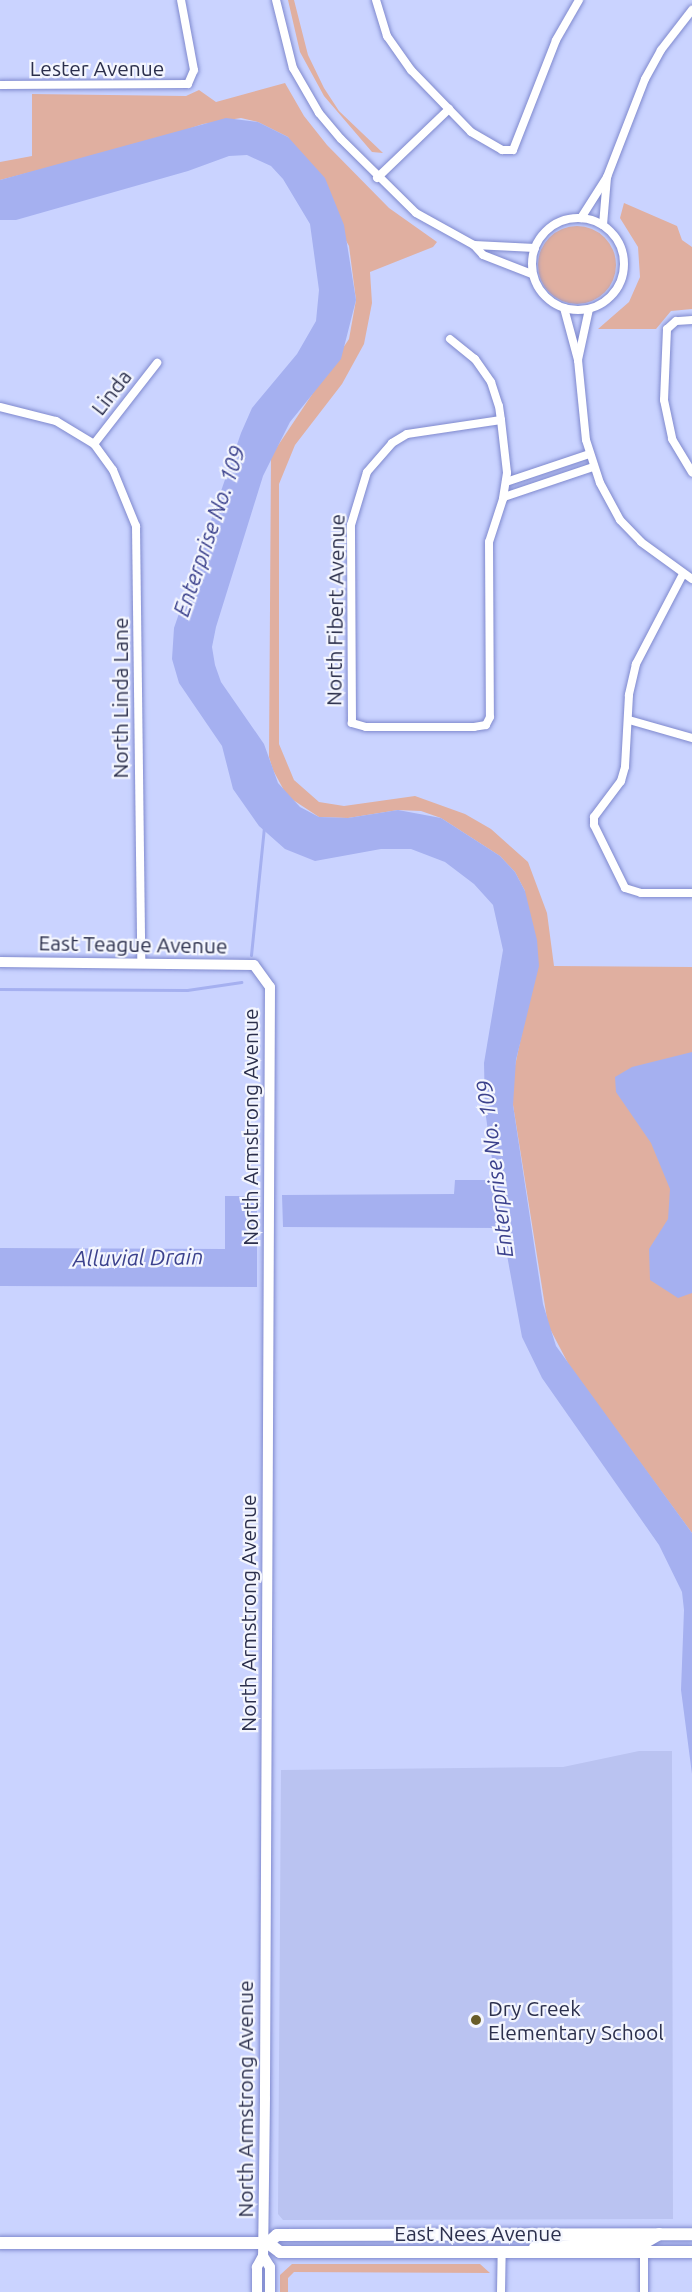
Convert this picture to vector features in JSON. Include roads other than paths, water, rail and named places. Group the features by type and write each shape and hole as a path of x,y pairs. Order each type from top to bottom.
{"main road":[{"path":"502,2253 555,2244 642,2244 659,2234"},
{"name":"East Nees Avenue","path":"266,2243 277,2235 692,2234"},
{"name":"East Nees Avenue","path":"0,2243 266,2243 280,2252 692,2252"},
{"path":"644,2252 692,2244"}],"street":[{"name":"Lester Avenue","path":"0,85 180,86 192,81 194,70 180,0"},
{"path":"276,0 288,54 300,82 326,123 377,177 416,213 474,245 483,255 532,274"},
{"path":"376,0 387,36 398,53 449,109 489,144 513,150 556,40 579,0"},
{"path":"581,218 607,177 645,79 661,50 692,9"},
{"path":"377,177 449,109"},
{"path":"603,225 607,177"},
{"path":"564,309 589,309 607,302 617,291 626,264 617,237 603,225 581,218 553,225 535,248 532,274 540,290 564,309 578,360 589,453 593,467 620,520 641,542 692,579"},
{"path":"474,245 535,248"},
{"path":"578,360 589,309"},
{"path":"692,320 670,324 665,335 664,400 668,427 678,451 692,472"},
{"path":"450,339 484,370 501,420 506,482 504,496 593,467"},
{"name":"Linda","path":"94,444 157,363"},
{"path":"0,408 56,421 94,444"},
{"name":"North Fibert Avenue","path":"501,420 407,434 392,443 367,472 356,498 351,525 352,723 366,727 486,725 490,717 489,542 504,496"},
{"name":"North Linda Lane","path":"94,444 113,470 136,526 141,963"},
{"path":"506,482 589,453"},
{"path":"683,574 636,663 626,767 615,790 594,817 594,825 630,891 692,893"},
{"path":"629,720 692,738"},
{"name":"East Teague Avenue","path":"0,962 254,965 263,972"},
{"name":"North Armstrong Avenue","path":"257,2292 257,2266 263,2256 266,2243 270,987 263,972"},
{"path":"644,2252 644,2292"},
{"path":"501,2292 502,2253"},
{"name":"North Armstrong Avenue","path":"263,2256 270,2267 270,2292"}],"water":[{"name":"Enterprise No. 109","path":"226,118 258,122 288,137 325,178 344,225 356,300 341,359 290,422 263,476 216,627 212,647 215,665 221,682 264,744 278,783 300,807 319,817 348,818 398,810 441,818 500,856 515,872 525,891 537,940 539,966 516,1060 513,1105 543,1304 556,1346 692,1533 692,1774 681,1690 684,1610 682,1592 659,1545 542,1378 522,1337 502,1228 283,1227 282,1195 454,1194 455,1180 495,1180 485,1110 484,1063 503,950 493,905 474,884 445,862 411,849 381,849 315,861 285,849 259,826 233,789 222,746 179,683 172,659 174,628 241,433 252,408 297,354 316,321 319,290 310,224 283,179 271,166 247,155 229,156 188,171 16,220 0,220 0,180"},
{"path":"692,1052 692,1293 678,1298 650,1280 649,1249 668,1219 670,1189 651,1143 616,1092 615,1077 632,1067"},
{"name":"Alluvial Drain","path":"225,1196 257,1196 257,1287 0,1286 0,1248 225,1249"}],"waterway":[{"path":"251,955 264,828"},
{"path":"0,989 187,990 241,982"}],"place":[{"name":"Dry Creek Elementary School","path":"476,2020"}]}
